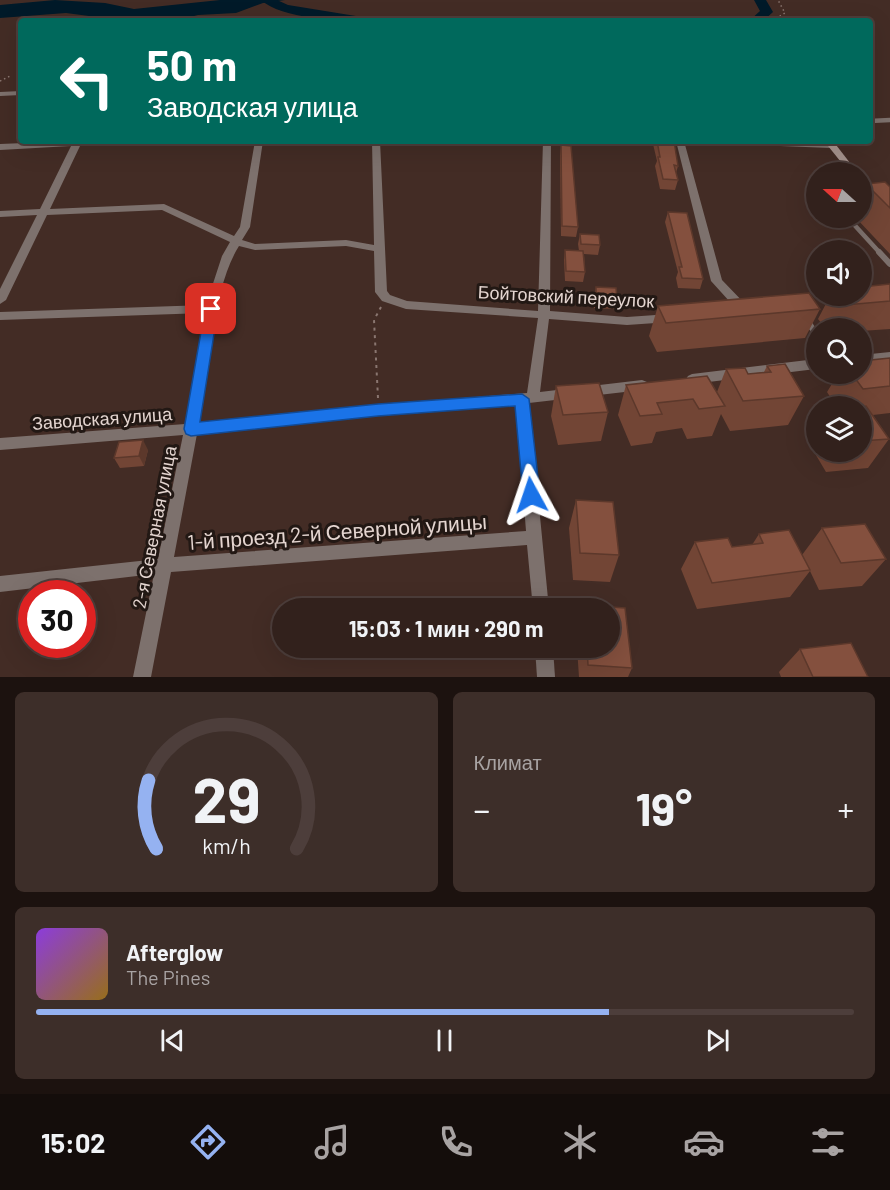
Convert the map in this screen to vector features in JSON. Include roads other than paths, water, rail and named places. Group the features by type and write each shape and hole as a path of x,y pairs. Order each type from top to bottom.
{"street":[{"path":"0,94 18,93"},
{"path":"0,147 46,144"},
{"path":"0,300 76,144"},
{"name":"2-я Северная улица","path":"142,677 166,565 211,309 227,256 238,242 244,228 258,144"},
{"path":"0,214 165,207 238,242 255,247 346,243 379,249 376,144"},
{"path":"540,598 528,399 544,314 547,144"},
{"path":"681,144 717,281 745,312"},
{"path":"830,144 845,162"},
{"path":"872,199 890,216"},
{"name":"Бойтовский переулок","path":"379,249 381,292 386,298 406,305 632,321 680,317"},
{"path":"0,315 211,309"},
{"path":"872,358 890,356"},
{"path":"675,381 806,365"},
{"name":"Заводская улица","path":"0,444 528,399 651,384"},
{"name":"1-й проезд 2-й Северной улицы","path":"0,584 166,565 535,537"},
{"path":"545,658 546,677"}],"lane":[{"path":"873,121 890,120"},
{"path":"857,228 890,264"}],"water":[{"path":"55,0 105,3 134,9 220,0 285,0 263,3 236,13 198,15 186,18 104,18 66,13 0,18 0,5"}],"waterway":[{"path":"267,0 285,8 344,18"},
{"path":"759,18 767,12 760,0"}]}
